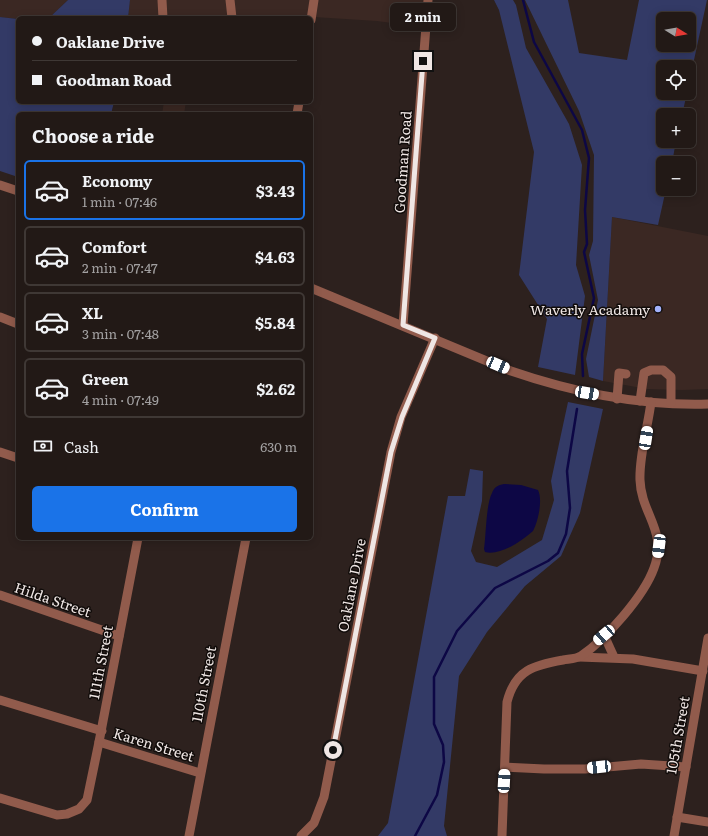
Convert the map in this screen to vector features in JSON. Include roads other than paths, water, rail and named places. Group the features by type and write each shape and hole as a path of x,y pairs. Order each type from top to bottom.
{"street":[{"path":"162,0 163,16"},
{"path":"230,0 232,16"},
{"path":"312,16 314,0"},
{"name":"Goodman Road","path":"403,325 428,0"},
{"path":"0,185 16,190"},
{"path":"313,289 435,338 511,371 545,382 573,390 616,398 651,402 708,404"},
{"path":"0,317 16,323"},
{"name":"Oaklane Drive","path":"301,836 314,823 324,797 394,440 435,338"},
{"path":"640,401 644,373 651,370 663,370 671,377 671,403"},
{"path":"616,398 619,373 626,374"},
{"path":"579,657 604,635 640,594 648,582 657,558 657,535 642,494 640,480 651,402"},
{"path":"0,452 16,457"},
{"name":"111th Street","path":"0,798 57,815 67,814 79,809 87,800 100,742 138,540"},
{"name":"110th Street","path":"189,836 246,540"},
{"name":"Hilda Street","path":"0,595 119,636"},
{"path":"604,635 614,657"},
{"name":"105th Street","path":"674,836 708,638"},
{"path":"502,836 507,702 515,681 522,673 543,663 579,657 614,657 703,671"},
{"name":"Karen Street","path":"0,700 102,731"},
{"name":"Karen Street","path":"100,742 200,773"},
{"path":"505,767 585,769 641,764 686,767"},
{"path":"677,817 708,822"}],"waterway":[{"path":"523,0 534,42 582,130 589,158 585,210 587,244 584,252 594,298 582,354 583,376"},
{"path":"415,836 437,795 444,762 443,745 434,724 434,677 457,631 495,588 548,561 558,553 566,534 570,508 567,471 577,409"}],"place":[{"name":"Waverly Acadamy","path":"658,309"}]}
